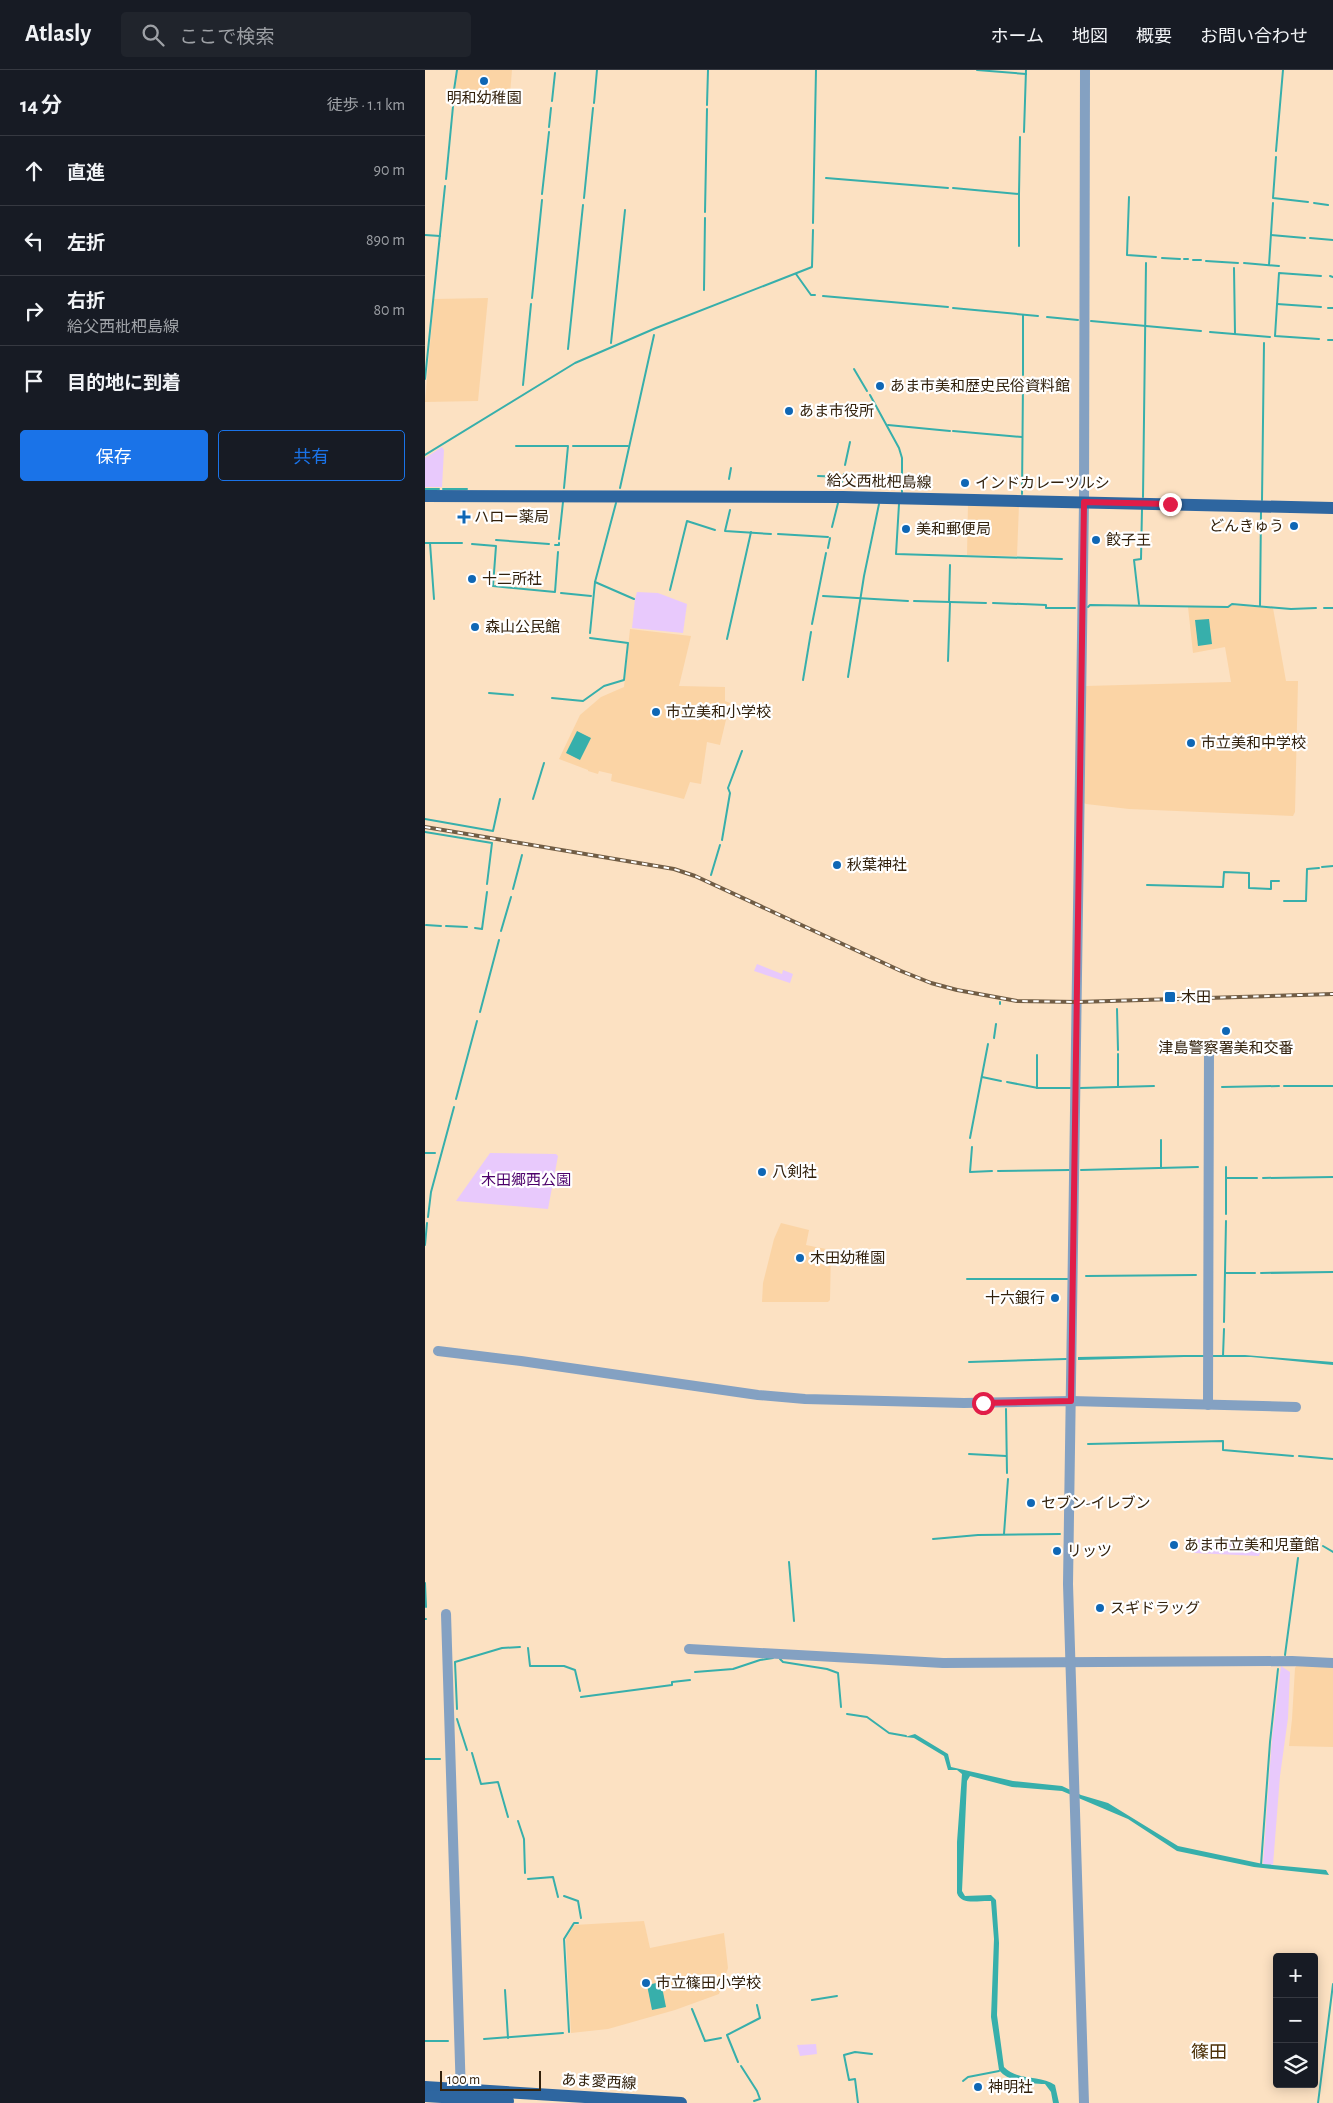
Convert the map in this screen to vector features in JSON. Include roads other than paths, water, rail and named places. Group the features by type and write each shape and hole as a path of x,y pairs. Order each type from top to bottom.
{"main road":[{"name":"給父西枇杷島線","path":"425,496 843,497 1333,508"},
{"name":"あま愛西線","path":"425,2087 461,2097 541,2103"},
{"name":"あま愛西線","path":"425,2096 681,2103"}],"street":[{"path":"1084,2103 1068,1584 1084,502 1085,70"},
{"path":"1208,1405 1209,1045"},
{"path":"437,1352 521,1361 768,1396 965,1403 1071,1401 1296,1407"},
{"path":"446,1614 461,2097"},
{"path":"689,1649 899,1661 1293,1661 1333,1663"}],"water":[{"path":"1209,619 1212,644 1198,646 1195,620"},
{"path":"577,731 591,738 580,760 566,753"},
{"path":"1245,1355 1333,1362 1333,1365 1251,1357 1078,1360 1078,1357"},
{"path":"915,1734 948,1754 951,1767 1013,1781 1062,1786 1081,1795 1108,1803 1178,1846 1263,1864 1326,1870 1329,1875 1254,1867 1177,1851 1128,1819 1062,1791 1012,1787 970,1776 967,1781 962,1891 965,1896 991,1895 996,1900 999,1943 997,2015 1004,2067 1015,2074 1043,2080 1055,2085 1059,2103 1053,2103 1051,2092 1045,2084 1014,2080 1008,2078 999,2070 991,2017 994,1939 991,1901 971,1902 962,1900 957,1893 957,1842 962,1774 957,1770 948,1770 944,1756 914,1738 905,1737"},
{"path":"661,1982 666,2007 652,2010 647,1985"}],"waterway":[{"path":"454,90 457,70"},
{"path":"594,103 597,70"},
{"path":"707,105 708,70"},
{"path":"813,223 816,70"},
{"path":"977,70 1026,74"},
{"path":"1024,132 1026,70"},
{"path":"1276,151 1283,70"},
{"path":"552,101 555,73"},
{"path":"446,179 454,96"},
{"path":"549,127 551,108"},
{"path":"584,198 593,108"},
{"path":"705,212 707,109"},
{"path":"542,194 549,132"},
{"path":"1019,194 1020,137"},
{"path":"1276,157 1273,198 1308,202"},
{"path":"826,178 948,188"},
{"path":"425,379 445,186"},
{"path":"953,188 1019,194 1019,246"},
{"path":"1129,197 1127,255 1156,257"},
{"path":"532,298 542,200"},
{"path":"1269,265 1273,203"},
{"path":"1314,203 1328,205"},
{"path":"568,349 583,205"},
{"path":"611,343 625,210"},
{"path":"704,290 705,218"},
{"path":"425,455 575,363 656,328 812,267 813,230"},
{"path":"425,235 440,236"},
{"path":"1271,235 1305,238"},
{"path":"1310,238 1333,240"},
{"path":"1162,258 1180,259"},
{"path":"1193,260 1201,260"},
{"path":"1206,261 1238,263"},
{"path":"1143,497 1146,263"},
{"path":"1244,263 1279,266"},
{"path":"1234,268 1235,334"},
{"path":"1319,339 1275,336 1279,273 1321,276"},
{"path":"796,274 811,295 815,295"},
{"path":"823,296 948,307"},
{"path":"523,385 531,304"},
{"path":"1277,304 1321,307"},
{"path":"953,308 1038,316"},
{"path":"1328,308 1333,308"},
{"path":"1023,315 1023,375"},
{"path":"1047,317 1078,320"},
{"path":"1091,321 1201,331"},
{"path":"1210,332 1270,337"},
{"path":"620,488 654,335"},
{"path":"1328,340 1333,340"},
{"path":"1262,500 1264,343"},
{"path":"854,369 867,391"},
{"path":"1022,494 1023,382"},
{"path":"870,395 899,448 902,458 902,492"},
{"path":"888,425 950,431"},
{"path":"953,431 1022,437"},
{"path":"845,465 850,442"},
{"path":"516,446 568,446 564,488"},
{"path":"573,446 628,446"},
{"path":"729,479 731,468"},
{"path":"842,482 844,474"},
{"path":"818,476 843,477"},
{"path":"425,489 439,489"},
{"path":"443,489 467,489"},
{"path":"559,539 563,502"},
{"path":"590,633 595,582 616,503"},
{"path":"832,527 838,503"},
{"path":"848,677 864,576 879,504"},
{"path":"899,504 896,554 1062,559"},
{"path":"1139,604 1134,560 1141,559 1142,509"},
{"path":"730,510 725,531 771,534"},
{"path":"1260,606 1261,511"},
{"path":"670,590 687,521 715,530"},
{"path":"727,639 751,532"},
{"path":"778,534 828,537"},
{"path":"828,548 830,538"},
{"path":"496,540 549,544"},
{"path":"425,543 462,543"},
{"path":"430,543 434,599"},
{"path":"555,545 559,545 559,543"},
{"path":"472,544 496,546 493,586 555,592 558,552"},
{"path":"812,624 826,553"},
{"path":"949,602 950,565"},
{"path":"595,582 634,599"},
{"path":"561,593 591,596"},
{"path":"823,596 908,601"},
{"path":"914,601 986,603"},
{"path":"948,661 950,602"},
{"path":"993,603 1046,605 1046,608 1075,608"},
{"path":"1088,607 1090,605 1228,607 1232,604 1291,609 1316,608"},
{"path":"1324,608 1333,608"},
{"path":"803,680 811,632"},
{"path":"552,698 583,701 604,686 624,680 628,643 590,638"},
{"path":"489,693 513,695"},
{"path":"722,840 730,793 728,788 742,751"},
{"path":"533,799 544,763"},
{"path":"425,819 493,831 500,799"},
{"path":"425,832 492,843 487,884"},
{"path":"711,875 720,845"},
{"path":"513,889 522,855"},
{"path":"1322,867 1333,866"},
{"path":"1284,901 1306,901 1307,869 1319,868"},
{"path":"1147,885 1223,887 1224,872 1249,873 1249,888 1271,889 1271,881 1279,881"},
{"path":"475,928 482,929 487,892"},
{"path":"501,931 511,897"},
{"path":"426,925 441,926"},
{"path":"446,926 467,927"},
{"path":"480,1012 499,940"},
{"path":"1117,1009 1118,1050"},
{"path":"456,1099 477,1021"},
{"path":"994,1038 996,1024"},
{"path":"970,1138 988,1044"},
{"path":"1118,1054 1118,1086"},
{"path":"1037,1055 1037,1088"},
{"path":"982,1077 1001,1081"},
{"path":"1007,1082 1038,1088 1070,1088"},
{"path":"1080,1088 1154,1086"},
{"path":"1222,1087 1279,1086"},
{"path":"1284,1086 1333,1086"},
{"path":"428,1217 431,1192 454,1107"},
{"path":"1161,1140 1161,1168"},
{"path":"972,1147 970,1172 992,1171"},
{"path":"425,1153 435,1153"},
{"path":"1081,1170 1198,1167"},
{"path":"1226,1167 1226,1214"},
{"path":"998,1171 1069,1170"},
{"path":"1263,1178 1333,1177"},
{"path":"1227,1178 1257,1178"},
{"path":"1224,1322 1226,1221"},
{"path":"425,1245 427,1223"},
{"path":"1261,1273 1333,1272"},
{"path":"1225,1273 1255,1273"},
{"path":"1086,1276 1196,1275"},
{"path":"967,1279 1068,1279"},
{"path":"1223,1356 1224,1329"},
{"path":"969,1362 1066,1359"},
{"path":"1006,1409 1007,1473"},
{"path":"1088,1444 1223,1441 1223,1450 1293,1456"},
{"path":"969,1454 1006,1456"},
{"path":"1299,1456 1333,1459"},
{"path":"1004,1534 1008,1479"},
{"path":"933,1539 978,1535 1060,1534"},
{"path":"1323,1546 1333,1552"},
{"path":"1285,1655 1298,1558"},
{"path":"789,1562 794,1621"},
{"path":"425,1583 426,1607"},
{"path":"457,1709 455,1662 502,1648 520,1647"},
{"path":"528,1648 530,1666 564,1666 575,1670 580,1691"},
{"path":"695,1672 733,1669 760,1660 773,1658"},
{"path":"780,1659 783,1662 827,1669 838,1673 841,1707"},
{"path":"1261,1865 1270,1742 1278,1669"},
{"path":"581,1697 672,1685 672,1682 690,1680"},
{"path":"847,1714 867,1717 889,1733 906,1736"},
{"path":"457,1719 467,1750"},
{"path":"472,1753 481,1784 498,1782 508,1817"},
{"path":"425,1759 440,1759"},
{"path":"518,1821 524,1839 525,1873"},
{"path":"528,1879 553,1877 558,1897"},
{"path":"564,1896 578,1901 581,1918"},
{"path":"569,2032 564,1939 574,1923 578,1923"},
{"path":"1318,2103 1333,1984"},
{"path":"505,1990 508,2038"},
{"path":"812,2000 837,1996"},
{"path":"738,2062 727,2035 760,2018 757,2005"},
{"path":"692,2009 705,2041 721,2038"},
{"path":"484,2039 563,2033"},
{"path":"425,2041 448,2041"},
{"path":"858,2103 855,2079 849,2080 844,2055 855,2052 872,2054"},
{"path":"741,2066 760,2099 754,2101"},
{"path":"963,2081 968,2077 999,2071"}],"railway":[{"path":"425,827 674,869 695,876 901,971 931,983 957,990 1017,1001 1077,1002 1333,994"}],"place":[{"name":"明和幼稚園","path":"484,81"},
{"name":"あま市美和歴史民俗資料館","path":"880,386"},
{"name":"あま市役所","path":"789,411"},
{"name":"インドカレーツルシ","path":"965,483"},
{"name":"ハロー薬局","path":"464,517"},
{"name":"どんきゅう","path":"1294,526"},
{"name":"美和郵便局","path":"906,529"},
{"name":"餃子王","path":"1096,540"},
{"name":"十二所社","path":"472,579"},
{"name":"森山公民館","path":"475,627"},
{"name":"市立美和小学校","path":"656,712"},
{"name":"市立美和中学校","path":"1191,743"},
{"name":"秋葉神社","path":"837,865"},
{"name":"木田","path":"1170,997"},
{"name":"津島警察署美和交番","path":"1226,1031"},
{"name":"八剣社","path":"762,1172"},
{"name":"木田幼稚園","path":"800,1258"},
{"name":"十六銀行","path":"1055,1298"},
{"name":"セブン-イレブン","path":"1031,1503"},
{"name":"あま市立美和児童館","path":"1174,1545"},
{"name":"リッツ","path":"1057,1551"},
{"name":"スギドラッグ","path":"1100,1608"},
{"name":"市立篠田小学校","path":"646,1983"},
{"name":"神明社","path":"978,2087"}],"district":[{"name":"篠田","path":"1209,2053"}],"park label":[{"name":"木田郷西公園","path":"526,1180"}]}
